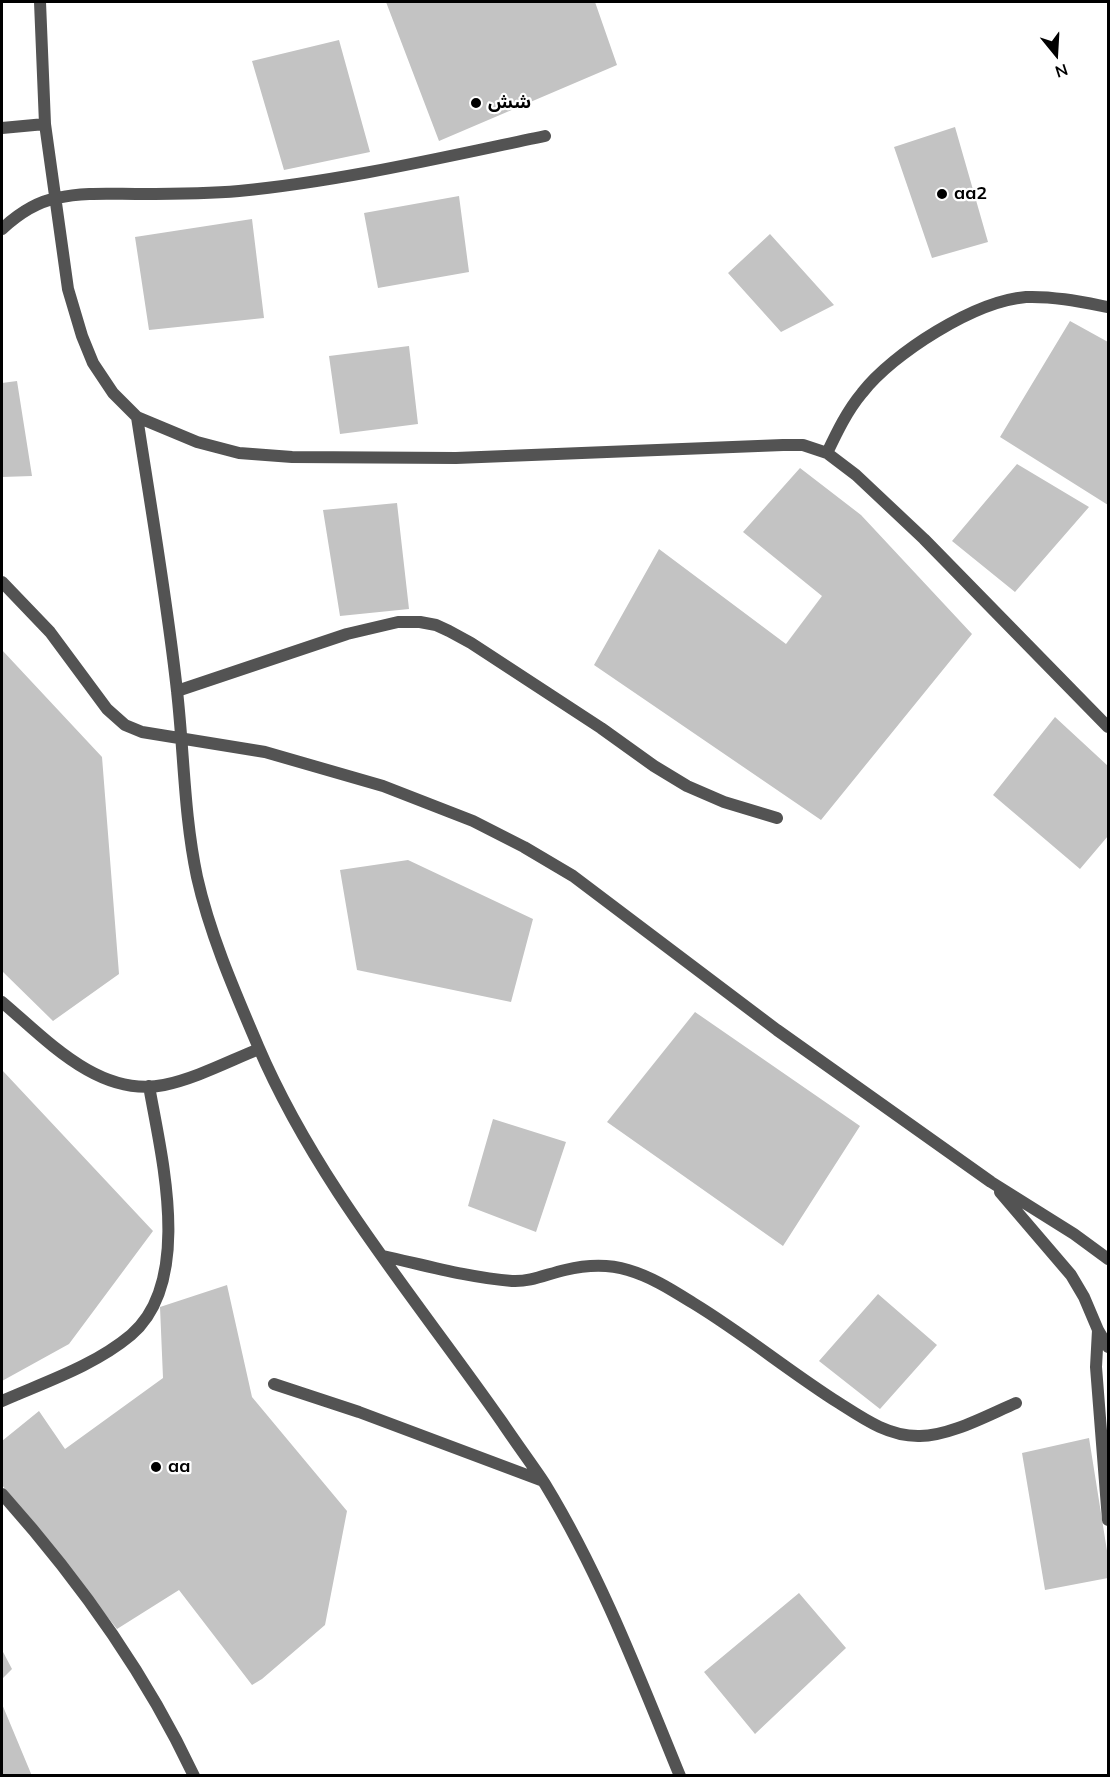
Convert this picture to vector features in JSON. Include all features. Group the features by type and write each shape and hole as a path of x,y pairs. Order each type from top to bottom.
{"street":[{"path":"40,2 45,124 68,289 93,363 112,393 137,417 197,442 239,453 292,457 456,458 803,445 827,453 856,475 924,539 1108,727"},
{"path":"2,128 45,124"},
{"path":"2,229 23,212 55,198 92,193 183,194 281,186 366,173 545,136"},
{"path":"827,453 846,415 862,392 893,363 954,321 1004,300 1027,297 1062,299 1108,307"},
{"path":"137,417 177,691 190,842 207,916 259,1049 331,1182 543,1481 572,1531 638,1671 680,1776"},
{"path":"2,582 50,632 107,710 125,725 142,732 265,752 383,786 472,821 524,847 582,883 777,1030 991,1182 1074,1234 1108,1259"},
{"path":"177,691 347,634 398,622 420,622 449,631 471,643 687,786 724,802 777,818"},
{"path":"2,1002 63,1054 87,1070 127,1084 149,1086 178,1081 259,1049"},
{"path":"2,1401 110,1351 133,1333 148,1315 159,1288 166,1261 169,1228 167,1192 149,1086"},
{"path":"991,1182 1071,1275 1108,1347"},
{"path":"383,1256 488,1278 514,1281 531,1280 585,1266 606,1266 643,1275 708,1312 812,1386 860,1416 895,1434 919,1437 943,1432 1017,1403"},
{"path":"1098,1330 1096,1367 1108,1520"},
{"path":"274,1384 359,1412 543,1481"},
{"path":"2,1494 106,1623 148,1687 194,1776"}],"building":[{"name":"شش","path":"386,2 595,2 617,65 439,141"},
{"path":"339,40 370,152 284,170 252,61"},
{"name":"aa2","path":"955,127 988,242 932,258 894,147"},
{"path":"459,196 469,272 378,288 364,213"},
{"path":"252,219 264,318 149,330 135,237"},
{"path":"770,234 834,305 781,332 728,273"},
{"path":"1070,321 1108,342 1108,505 1000,437"},
{"path":"409,346 418,424 340,434 329,356"},
{"path":"17,381 32,476 2,477 2,383"},
{"path":"1017,464 1089,507 1015,592 952,541"},
{"path":"800,468 861,515 972,634 821,820 594,665 659,549 786,644 822,596 743,532"},
{"path":"397,503 409,609 340,616 323,510"},
{"path":"2,650 102,757 119,974 53,1021 2,971"},
{"path":"1055,717 1108,766 1108,836 1080,869 993,795"},
{"path":"408,860 533,919 511,1002 357,970 340,870"},
{"path":"695,1012 860,1126 783,1246 607,1122"},
{"path":"2,1070 153,1231 69,1344 2,1381"},
{"path":"493,1119 566,1142 536,1232 468,1206"},
{"name":"aa","path":"227,1285 252,1397 347,1511 325,1625 252,1685 179,1590 117,1629 2,1485 2,1441 39,1411 65,1449 163,1378 160,1307"},
{"path":"878,1294 937,1345 880,1409 819,1361"},
{"path":"1089,1438 1108,1557 1108,1578 1045,1590 1022,1453"},
{"path":"799,1593 846,1648 755,1734 704,1672"},
{"path":"2,1650 12,1669 2,1679"},
{"path":"2,1704 32,1776 2,1776"}],"place":[{"name":"شش","path":"476,103"},
{"name":"aa2","path":"942,194"},
{"name":"aa","path":"156,1467"}]}
